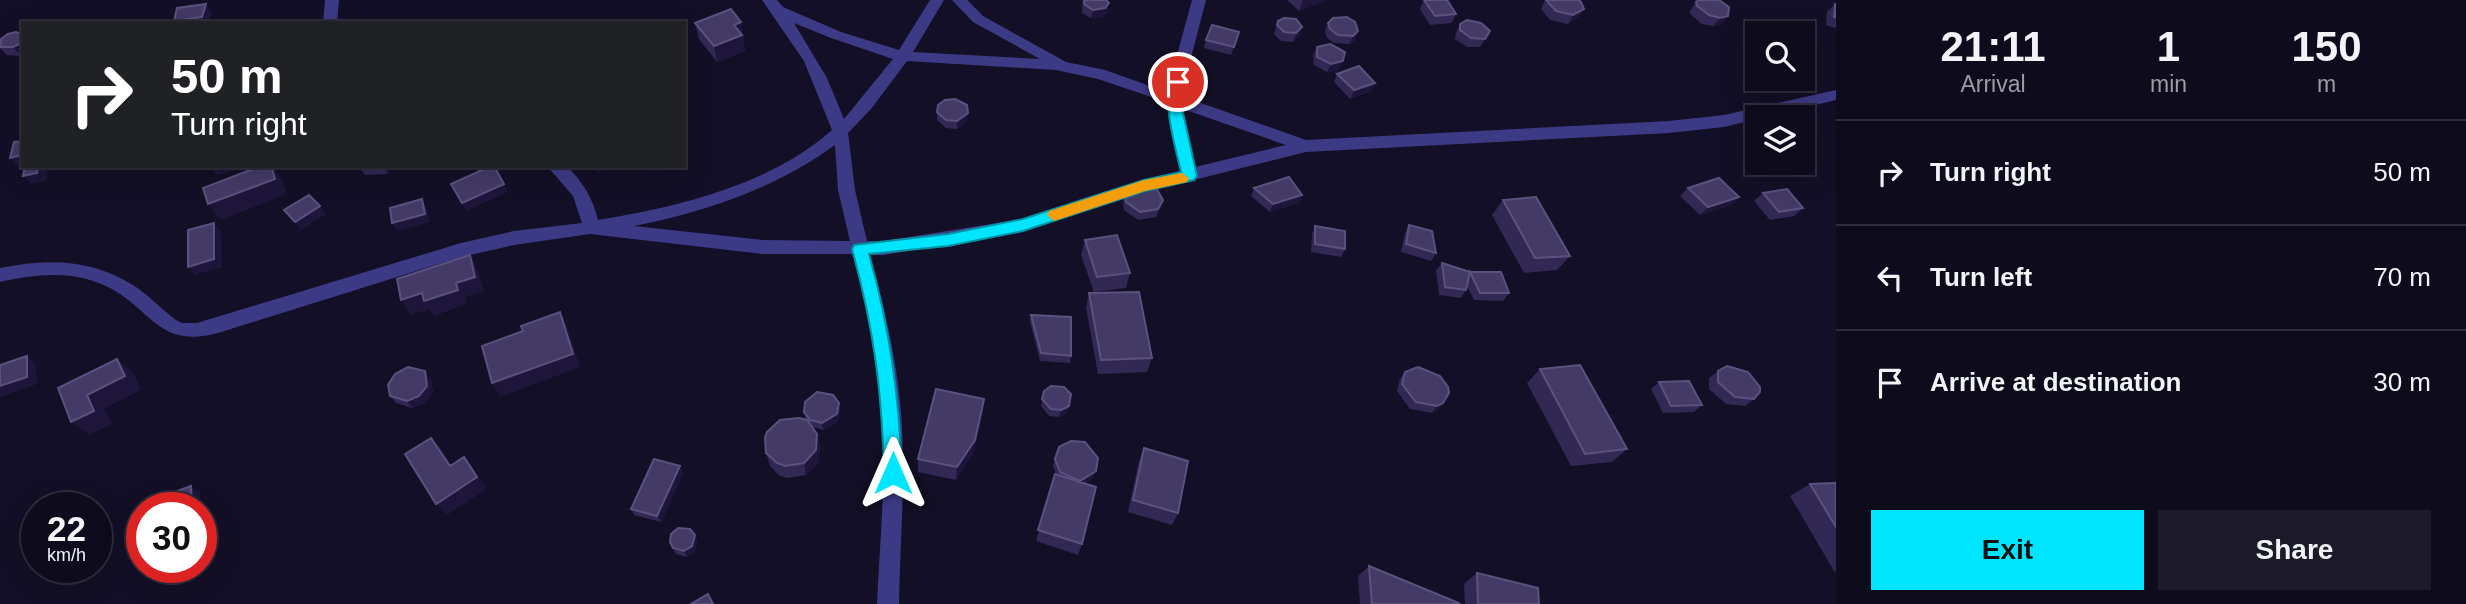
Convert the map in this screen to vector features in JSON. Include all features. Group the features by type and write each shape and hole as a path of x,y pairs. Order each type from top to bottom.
{"street":[{"path":"330,21 332,0"},
{"path":"0,275 44,267 68,267 95,273 142,300 174,328 188,331 255,314 490,243 591,228 698,202 764,180 811,155 841,132 887,78 937,0"},
{"path":"958,0 978,19 1066,67"},
{"path":"1189,176 1173,99 1199,0"},
{"path":"773,6 836,35 901,56 1066,67 1137,85 1237,124 1306,146"},
{"path":"773,6 826,91 841,132 847,195 876,306 890,400 894,451 887,604"},
{"path":"591,228 763,247 860,249 948,240 1023,225 1144,186 1306,146 1669,127 1724,121 1836,95"},
{"path":"558,168 587,202 591,228"}],"building":[{"path":"1084,0 1106,0 1109,3 1105,8 1093,10 1084,4"},
{"path":"1424,0 1447,0 1456,14 1435,16"},
{"path":"1546,0 1579,0 1584,9 1573,15 1556,11"},
{"path":"1719,0 1729,7 1728,16 1720,18 1709,15 1697,6 1696,2"},
{"path":"206,4 202,17 174,21 177,8"},
{"path":"731,9 741,22 734,25 742,35 714,46 695,23"},
{"path":"1347,17 1355,22 1358,31 1353,36 1338,35 1330,29 1328,23 1333,18"},
{"path":"1284,18 1296,19 1302,27 1296,33 1284,32 1277,25 1278,21"},
{"path":"1467,20 1481,23 1490,31 1485,39 1471,38 1460,30 1460,24"},
{"path":"1212,25 1239,32 1234,47 1206,40"},
{"path":"8,34 21,34 21,43 13,47 0,47 1,39"},
{"path":"1330,44 1345,52 1343,61 1331,64 1317,57 1317,47"},
{"path":"1359,66 1375,83 1354,90 1337,74"},
{"path":"955,99 967,105 968,113 957,121 946,120 937,112 938,105 945,100"},
{"path":"21,141 21,155 10,158 14,142"},
{"path":"25,168 38,168 37,173 23,176"},
{"path":"256,168 272,168 275,179 208,204 203,188"},
{"path":"487,168 495,168 504,184 462,203 451,184"},
{"path":"1289,177 1302,195 1273,204 1254,188"},
{"path":"1719,178 1739,197 1708,207 1688,188"},
{"path":"1142,183 1155,186 1163,200 1158,209 1140,212 1126,202 1125,192 1131,185"},
{"path":"1787,189 1803,208 1779,212 1763,193"},
{"path":"309,195 320,206 295,222 284,210"},
{"path":"1536,197 1570,256 1535,258 1503,200"},
{"path":"422,199 425,214 392,223 390,208"},
{"path":"214,223 214,259 188,267 188,230"},
{"path":"1409,225 1432,231 1436,253 1406,244"},
{"path":"1315,226 1345,231 1345,249 1315,244"},
{"path":"1117,235 1130,273 1097,277 1085,240"},
{"path":"470,255 475,277 456,283 458,290 424,301 422,293 401,300 397,279"},
{"path":"1442,263 1470,272 1466,290 1445,287"},
{"path":"1470,272 1501,272 1509,293 1480,293"},
{"path":"1139,292 1152,358 1101,360 1089,293"},
{"path":"560,312 573,354 492,383 482,346 523,331 521,326"},
{"path":"1031,315 1071,317 1071,356 1041,353"},
{"path":"27,356 27,377 0,386 0,365"},
{"path":"117,359 125,376 87,395 94,411 71,422 58,388"},
{"path":"1580,365 1627,449 1585,454 1540,369"},
{"path":"1727,366 1748,372 1760,387 1760,392 1754,399 1735,397 1718,382 1718,371"},
{"path":"408,367 425,371 427,386 419,396 407,401 390,396 388,385 395,374"},
{"path":"1418,367 1440,376 1448,387 1449,393 1443,403 1437,406 1416,402 1402,384 1405,372"},
{"path":"1689,381 1702,405 1671,406 1659,382"},
{"path":"1051,386 1064,387 1071,394 1069,406 1061,410 1051,409 1042,399 1044,391"},
{"path":"936,389 984,399 975,440 957,467 918,459"},
{"path":"817,392 833,395 839,403 837,414 822,423 810,420 804,412 805,402"},
{"path":"780,420 807,420 817,434 816,450 804,463 785,466 777,463 766,453 767,432"},
{"path":"431,438 450,466 464,457 477,477 436,504 405,454"},
{"path":"1071,441 1085,442 1098,458 1096,471 1080,481 1060,472 1055,459 1059,447"},
{"path":"1144,448 1188,461 1178,513 1133,500"},
{"path":"654,459 680,466 657,516 631,509"},
{"path":"1055,474 1096,487 1082,544 1038,530"},
{"path":"1836,483 1836,527 1810,484"},
{"path":"191,486 191,492 174,492"},
{"path":"678,528 690,529 695,535 692,546 684,551 673,548 670,542 671,534"},
{"path":"1369,566 1459,603 1460,604 1372,604"},
{"path":"1477,573 1538,588 1539,604 1478,604"},
{"path":"708,594 713,604 691,604"}],"slow traffic":[{"path":"1054,215 1144,186 1182,178"}],"route":[{"path":"893,473 894,451 884,354 876,306 860,249 948,240 1023,225 1144,186 1189,176 1173,99 1178,82"}]}
